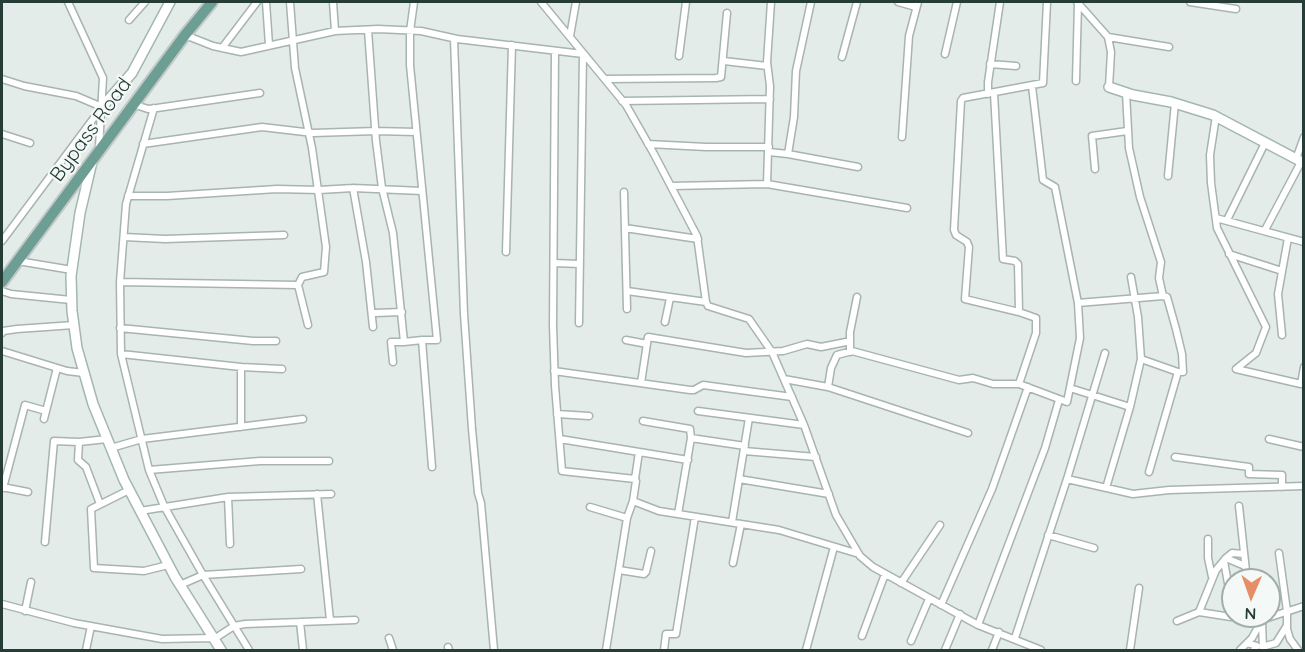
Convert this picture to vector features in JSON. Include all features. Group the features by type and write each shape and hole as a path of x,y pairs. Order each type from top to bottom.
{"main road":[{"name":"Bypass Road","path":"2,282 133,104 212,2"}],"street":[{"path":"68,2 103,78 96,155 80,213 72,270 74,325 84,373 93,404 129,490 168,565 220,651"},
{"path":"129,20 145,2"},
{"path":"2,241 102,107 132,73 170,2"},
{"path":"222,48 257,2"},
{"path":"266,2 269,45"},
{"path":"290,2 295,68 319,190 326,247 324,272 302,277 298,285 308,325"},
{"path":"333,2 335,31"},
{"path":"393,362 391,342 437,340 416,132 410,31 414,2"},
{"path":"541,2 622,101 648,144 698,239 706,302"},
{"path":"570,36 576,2"},
{"path":"679,56 686,2"},
{"path":"768,184 770,99 767,66 771,2"},
{"path":"788,154 798,62 811,2"},
{"path":"842,57 857,2"},
{"path":"898,2 917,4 909,36 902,137"},
{"path":"945,54 957,2"},
{"path":"1000,2 990,64 991,94 1003,259 1015,261 1018,264 1019,312"},
{"path":"1019,384 1036,333 1037,321 1034,316 966,299 969,247 967,242 956,235 954,230 962,101 963,98 1043,83 1047,2"},
{"path":"1078,2 1108,37 1111,52 1109,87 1126,93 1175,103 1216,116 1300,161"},
{"path":"1076,81 1078,2"},
{"path":"1190,2 1202,2 1236,9"},
{"path":"605,80 721,77 727,13"},
{"path":"368,30 376,141 382,189 393,233 404,342"},
{"path":"185,35 241,52 335,31 410,31 454,39 583,54"},
{"path":"1108,37 1169,47"},
{"path":"454,39 464,314 472,429 478,493 482,503 494,651"},
{"path":"506,252 512,45"},
{"path":"555,51 555,370 562,471 635,479"},
{"path":"579,323 583,54"},
{"path":"724,61 767,66"},
{"path":"990,64 1016,66"},
{"path":"2,79 24,86 76,96 102,107"},
{"path":"828,387 831,368 837,355 850,352 959,380 973,378 993,384 1019,384 1066,402 1080,338 1078,303 1055,187 1043,180 1032,86"},
{"path":"133,104 154,108 260,93"},
{"path":"1126,93 1128,147 1140,197 1161,261 1159,278 1163,296"},
{"path":"622,101 770,99"},
{"path":"1168,176 1175,103"},
{"path":"154,108 128,196 120,282 121,354 149,470 164,506 249,651"},
{"path":"1216,116 1210,155 1210,183 1217,228 1266,327 1256,353 1236,369 1301,384 1304,367"},
{"path":"143,144 262,127 309,133 416,132"},
{"path":"1095,169 1092,136 1127,131"},
{"path":"2,134 30,143"},
{"path":"1265,230 1300,161 1304,136"},
{"path":"1227,220 1266,143"},
{"path":"648,144 769,149 858,167"},
{"path":"671,186 768,184 907,208"},
{"path":"128,196 167,196 277,189 353,188 422,191"},
{"path":"353,188 366,262 373,327"},
{"path":"624,192 627,309"},
{"path":"1216,218 1304,242"},
{"path":"2,228 10,230"},
{"path":"625,228 698,239"},
{"path":"124,237 165,239 284,235"},
{"path":"1282,336 1278,294 1288,238"},
{"path":"1229,254 1282,271"},
{"path":"17,261 72,270"},
{"path":"554,263 580,264"},
{"path":"1106,488 1141,360 1131,277"},
{"path":"120,282 298,285"},
{"path":"2,291 11,294 72,300"},
{"path":"627,291 706,302 712,307 749,319 772,352 804,425 836,515 859,554 873,567 940,605 978,625 1015,638 1041,651"},
{"path":"850,352 850,332 857,297"},
{"path":"1078,303 1135,297 1167,297 1182,354 1184,372 1141,360"},
{"path":"665,322 670,298"},
{"path":"375,313 402,312"},
{"path":"2,333 3,330 74,325"},
{"path":"120,328 218,338 276,341"},
{"path":"641,383 648,337 746,354 772,352 807,344 821,346 846,342"},
{"path":"422,340 432,467"},
{"path":"626,340 647,344"},
{"path":"2,351 57,368 84,373"},
{"path":"1015,638 1067,479 1104,353"},
{"path":"121,354 267,370 282,369"},
{"path":"241,367 241,427"},
{"path":"44,419 57,368"},
{"path":"555,370 690,390 703,386 792,398"},
{"path":"1149,472 1178,372"},
{"path":"784,379 828,387 968,433"},
{"path":"940,605 989,498 1028,387"},
{"path":"1070,388 1130,407"},
{"path":"978,625 1045,448 1059,400"},
{"path":"28,492 2,487 25,405 46,411"},
{"path":"698,411 804,425"},
{"path":"557,414 589,416"},
{"path":"732,522 749,418"},
{"path":"45,542 54,441 109,444 303,419"},
{"path":"643,421 690,429 692,438 678,514"},
{"path":"692,438 744,448 816,457"},
{"path":"560,439 688,460"},
{"path":"1269,439 1304,447"},
{"path":"79,442 78,460 86,467 100,504"},
{"path":"606,651 627,518 633,501 639,452"},
{"path":"1175,457 1250,467 1249,474 1282,474 1282,487"},
{"path":"149,470 248,461 329,461"},
{"path":"739,479 829,494"},
{"path":"1067,479 1133,494 1169,490 1304,486"},
{"path":"129,490 91,509 94,568 144,571 168,565"},
{"path":"317,494 330,620"},
{"path":"140,512 164,506 228,497 331,494"},
{"path":"228,497 230,544"},
{"path":"633,501 658,511 779,530 859,554"},
{"path":"1225,560 1245,566 1239,506"},
{"path":"590,507 627,518"},
{"path":"664,651 666,634 675,634 695,517"},
{"path":"733,563 741,524"},
{"path":"901,583 940,525"},
{"path":"1048,535 1094,548"},
{"path":"1208,540 1208,558 1212,578"},
{"path":"806,651 834,547"},
{"path":"619,570 644,574 651,551"},
{"path":"1279,552 1287,626 1290,639 1298,651"},
{"path":"1198,612 1212,578 1225,560 1232,553 1244,554"},
{"path":"1225,560 1227,568"},
{"path":"180,585 203,576 301,569"},
{"path":"862,636 885,574"},
{"path":"25,611 31,582"},
{"path":"1130,651 1139,588"},
{"path":"911,641 929,599"},
{"path":"2,604 91,627 162,639 213,638 234,626 355,620"},
{"path":"1281,614 1304,606"},
{"path":"1177,621 1198,612 1221,615"},
{"path":"945,651 960,614"},
{"path":"300,622 303,651"},
{"path":"1262,628 1262,649 1276,643 1287,626"},
{"path":"86,651 91,627"},
{"path":"1240,651 1257,628"},
{"path":"992,651 999,632"},
{"path":"388,638 393,651"},
{"path":"1247,643 1257,646 1254,651"}]}
